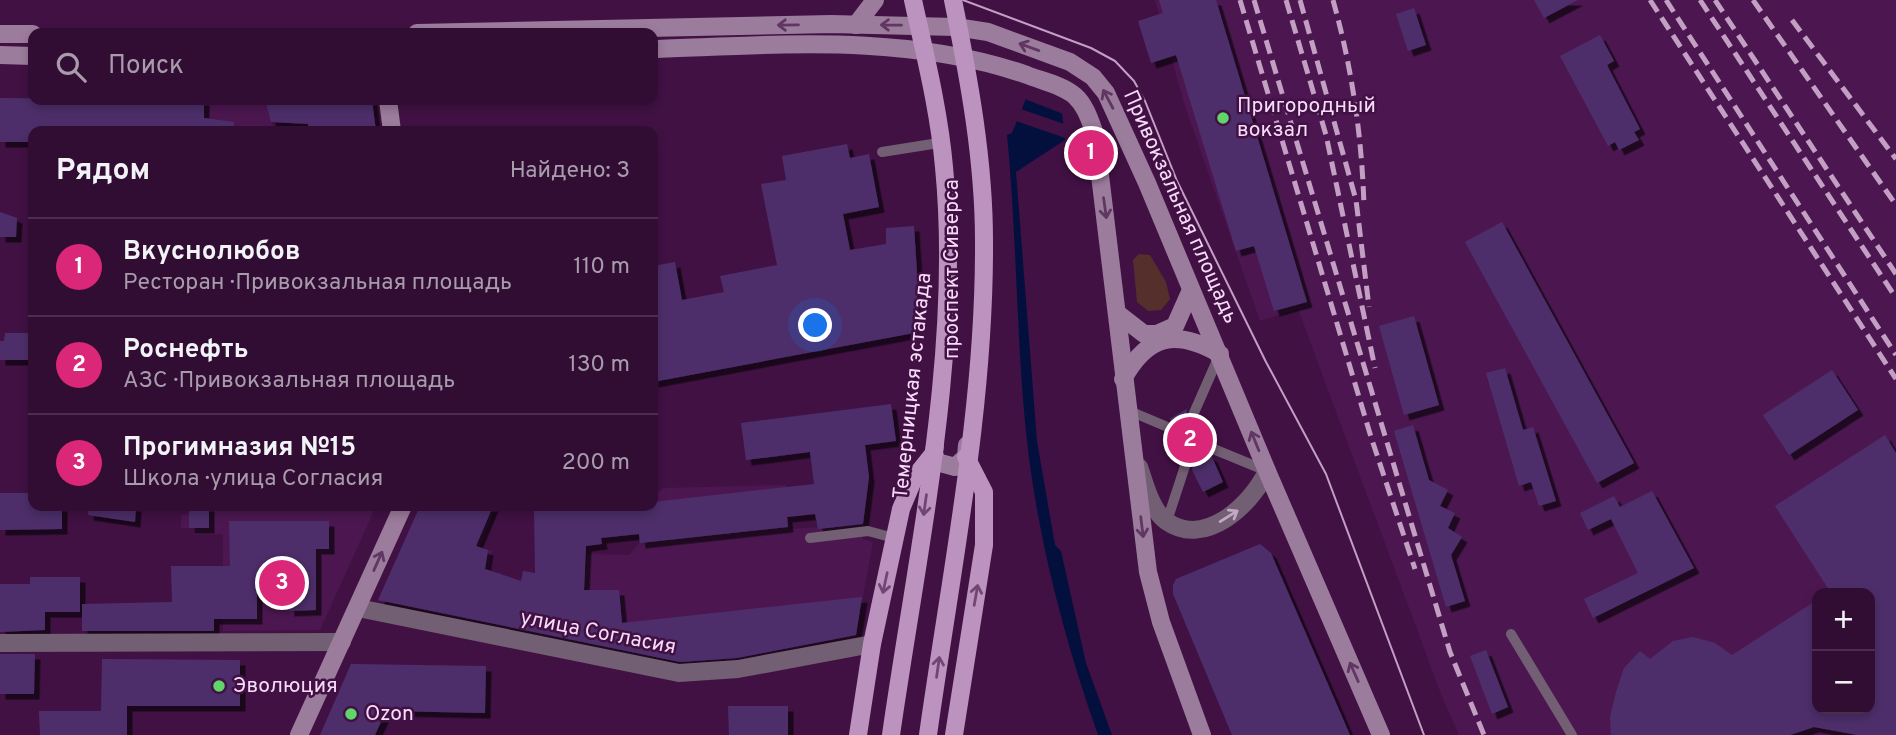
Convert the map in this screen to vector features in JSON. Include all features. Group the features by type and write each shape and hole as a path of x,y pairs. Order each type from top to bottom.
{"main road":[{"path":"856,25 875,0"},
{"name":"Темерницкая эстакада","path":"891,735 937,416 947,311 944,166 936,109 913,0"},
{"name":"проспект Сиверса","path":"920,0 945,142 952,239 951,311 942,417 934,453"},
{"path":"928,735 973,423 983,314 985,239 980,160 951,0"},
{"name":"проспект Сиверса","path":"951,0 975,159 979,239 978,313 966,457"},
{"name":"Привокзальная площадь","path":"658,29 856,25 956,27 988,32 1070,62 1093,77 1106,93 1147,183 1220,354 1266,471 1381,735"},
{"path":"0,34 28,34"},
{"path":"658,48 829,44 930,51 994,64 1061,88 1076,97 1095,134 1147,572 1161,622 1202,735"},
{"path":"0,55 28,56"},
{"path":"389,105 391,126"},
{"path":"1117,313 1144,334 1157,334 1175,326 1191,290"},
{"path":"1123,379 1140,352 1156,343 1175,339 1198,342 1220,354"},
{"path":"934,453 937,462 946,467 955,467 966,457 984,492 985,534 954,735"},
{"path":"858,735 872,643 894,538 907,492 934,453"},
{"path":"299,735 401,511"}],"street":[{"path":"1133,454 1148,492 1167,521 1184,527 1205,527 1230,517 1248,502 1266,471"},
{"name":"улица Согласия","path":"358,608 679,673 738,669 872,643"},
{"path":"0,643 342,642"}],"lane":[{"path":"882,152 945,142"},
{"path":"1220,354 1194,415 1211,447 1266,471"},
{"path":"1127,410 1170,428 1187,460 1167,521"},
{"path":"810,538 868,531 894,538"},
{"path":"1511,634 1572,735"}],"shaded area":[{"path":"1050,0 1065,140 1016,172 1037,441 1055,545 1061,551 1086,663 1112,735 1098,735 1054,590 1038,516 1023,403 1007,135 1012,133 1026,99"},
{"path":"1155,0 1896,0 1896,735 1459,735 1441,694 1298,309 1260,321 1184,103"},
{"path":"204,105 266,105 274,126 204,126"},
{"path":"1139,254 1150,255 1166,282 1170,299 1161,310 1148,311 1137,302 1133,260"},
{"path":"786,485 790,529 865,524 863,539 873,542 855,640 704,667 631,655 378,601 421,511 495,511 479,547 492,551 490,572 502,573 502,579 522,583 528,571 548,578 557,570 585,569 588,554 629,555 639,544 638,511 658,511 658,492 663,488"},
{"path":"189,511 374,511 320,630 223,631 223,534 194,535 194,528 181,528 181,515 189,514"}],"pier":[{"path":"1009,0 1053,0 1066,115 1022,98"},
{"path":"1018,108 1067,125 1068,139 1013,120"}],"building":[{"name":"Пригородный вокзал","path":"1159,0 1216,0 1307,302 1274,311 1254,246 1236,251 1176,55 1151,63 1138,21 1163,13"},
{"path":"1534,0 1578,0 1544,18"},
{"path":"1414,8 1426,45 1408,51 1396,14"},
{"path":"1600,35 1614,61 1607,65 1640,129 1634,132 1639,140 1619,150 1615,142 1608,146 1560,56"},
{"path":"0,98 28,98 28,105 204,105 204,118 234,122 234,126 28,126 28,142 0,142"},
{"path":"266,105 373,105 375,126 308,126 271,122"},
{"path":"847,144 850,158 869,154 879,207 843,214 850,250 886,244 886,228 914,226 918,288 914,333 658,381 658,265 675,262 682,300 724,292 720,276 777,265 761,184 786,180 782,156"},
{"path":"0,212 17,218 16,237 0,237"},
{"path":"1502,222 1634,463 1597,483 1465,242"},
{"path":"1414,316 1439,405 1404,415 1379,326"},
{"path":"5,333 28,333 28,360 0,360 0,341 4,341"},
{"path":"1505,368 1523,430 1533,427 1556,501 1539,506 1531,482 1519,486 1486,373"},
{"path":"1832,370 1858,410 1789,455 1763,415"},
{"path":"891,404 896,441 865,445 869,477 863,524 818,529 815,514 787,517 788,527 640,543 639,534 601,538 602,544 586,546 584,590 619,590 622,623 862,597 856,635 737,658 680,662 378,600 418,511 491,511 476,546 488,550 485,569 521,581 523,571 535,573 534,511 658,511 658,501 814,484 810,452 746,460 741,423"},
{"path":"1187,409 1186,419 1204,452 1212,457 1223,482 1203,492 1192,470 1194,456 1177,424 1169,419"},
{"path":"1413,425 1429,480 1448,490 1440,506 1455,513 1448,528 1462,537 1451,555 1465,601 1446,607 1394,431"},
{"path":"1885,435 1896,453 1896,735 1857,735 1814,727 1790,735 1611,735 1610,717 1624,668 1640,651 1650,659 1673,641 1693,637 1715,643 1732,655 1812,603 1812,714 1875,714 1875,588 1828,588 1775,506"},
{"path":"1652,491 1694,568 1593,618 1584,599 1638,573 1611,519 1588,530 1580,513 1614,496 1620,507"},
{"path":"0,493 28,493 28,511 62,511 62,529 0,530"},
{"path":"88,511 136,511 135,522 88,515"},
{"path":"189,511 209,511 209,528 189,528"},
{"path":"229,521 329,521 329,549 316,549 316,610 289,611 288,592 257,592 257,619 214,619 214,631 82,631 82,604 172,602 171,566 230,566"},
{"path":"1260,544 1271,553 1350,735 1232,735 1173,594 1173,585 1176,579"},
{"path":"30,577 80,577 80,612 45,612 45,630 0,632 0,584 30,584"},
{"path":"1486,650 1508,707 1492,714 1470,656"},
{"path":"0,654 35,654 34,694 0,694"},
{"path":"102,659 240,660 240,706 127,706 127,735 40,735 39,711 101,711"},
{"path":"351,664 486,666 485,713 386,711 375,735 320,735"},
{"path":"728,706 788,706 788,735 729,735"}],"tram line":[{"path":"963,0 1091,48 1115,61 1134,81 1145,101 1177,181 1266,362 1326,474 1424,735"}],"railway":[{"path":"1240,0 1371,437 1415,569"},
{"path":"1254,0 1450,652 1484,735"},
{"path":"1286,0 1326,135 1375,368"},
{"path":"1300,0 1356,200 1369,307"},
{"path":"1333,0 1355,103 1364,207"},
{"path":"1650,0 1896,379"},
{"path":"1666,0 1896,355"},
{"path":"1700,0 1896,298"},
{"path":"1715,0 1896,274"},
{"path":"1753,0 1896,205"},
{"path":"1792,20 1896,159"}],"place":[{"name":"Пригородный вокзал","path":"1223,118"},
{"name":"Вкуснолюбов","path":"1091,153"},
{"name":"Роснефть","path":"1190,440"},
{"name":"Прогимназия №15","path":"282,583"},
{"name":"Эволюция","path":"219,686"},
{"name":"Ozon","path":"351,714"}]}
